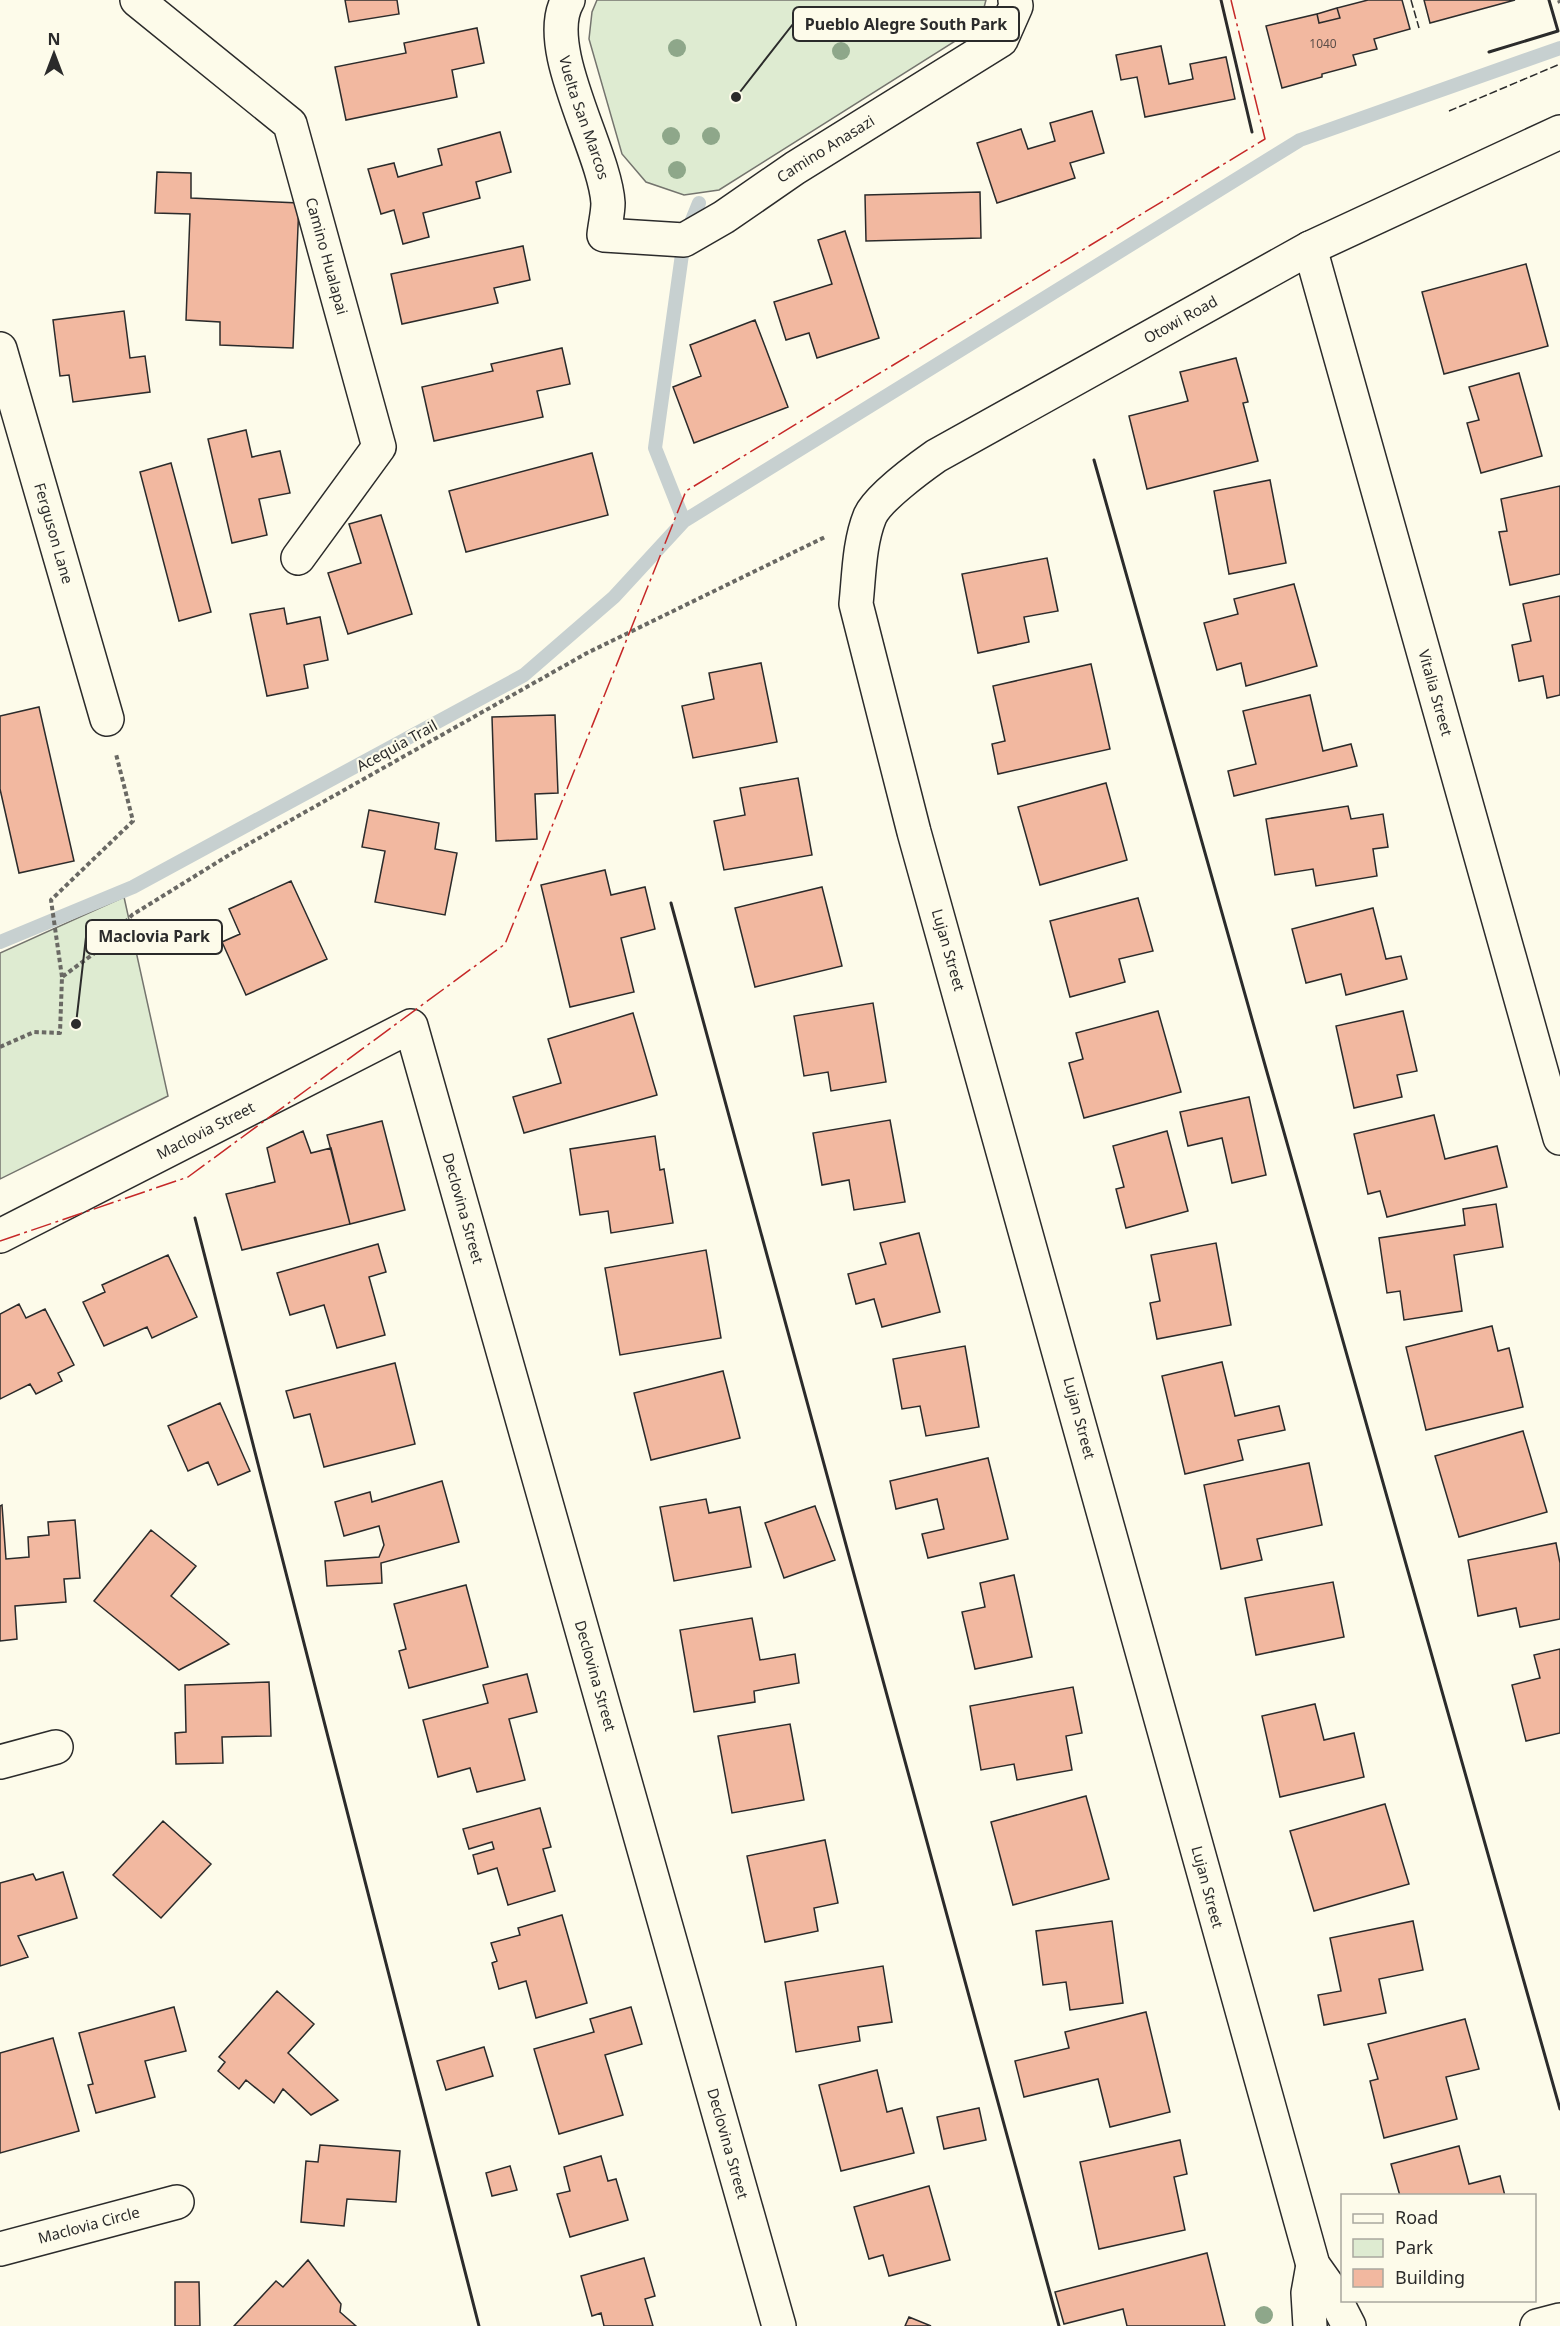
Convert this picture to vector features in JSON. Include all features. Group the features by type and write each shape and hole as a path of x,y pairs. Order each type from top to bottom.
{"street":[{"name":"Camino Hualapai","path":"137,0 290,124 380,447 298,558"},
{"name":"Vuelta San Marcos","path":"568,0 561,34 573,91 601,169 608,203 604,235"},
{"name":"Camino Anasazi","path":"604,235 684,240 724,217 795,168 1001,40 1016,6 1016,0"},
{"name":"Otowi Road","path":"859,569 863,540 871,514 898,485 936,456 1310,248 1560,132"},
{"name":"Vitalia Street","path":"1310,248 1560,1138"},
{"name":"Ferguson Lane","path":"0,349 107,719"},
{"name":"Lujan Street","path":"859,569 856,604 914,832 1313,2265 1330,2289 1348,2326"},
{"name":"Maclovia Street","path":"0,1236 411,1026"},
{"name":"Declovina Street","path":"411,1026 779,2326"},
{"path":"0,1762 56,1747"},
{"name":"Maclovia Circle","path":"0,2249 177,2202"},
{"name":"Lujan Street","path":"1310,2326 1308,2293 1313,2265"},
{"path":"1537,2326 1560,2320"}],"path":[{"name":"Acequia Trail","path":"62,977 100,949 132,915 229,855 586,653 871,514"},
{"path":"0,1047 34,1032 60,1034 62,977 51,900 133,821 107,719"}],"green space":[{"path":"597,0 986,0 982,15 957,40 719,190 684,195 646,182 622,154 589,39 592,12"},
{"path":"124,897 168,1096 0,1179 0,953"}],"building":[{"path":"345,0 397,0 399,14 349,22"},
{"path":"1368,0 1402,0 1410,29 1374,39 1377,49 1353,55 1356,65 1282,88 1266,26 1317,14 1319,23 1340,18 1337,8"},
{"path":"1424,0 1515,0 1430,23"},
{"path":"1337,8 1340,18 1319,23 1317,14"},
{"path":"477,28 484,63 452,70 457,97 346,120 335,67 406,53 404,43"},
{"path":"1161,46 1169,84 1193,79 1190,64 1226,57 1235,99 1145,117 1137,77 1121,80 1116,55"},
{"path":"1092,111 1104,153 1070,163 1075,178 997,203 977,143 1021,129 1028,149 1055,141 1050,123"},
{"path":"500,132 511,172 476,182 480,198 423,213 429,237 403,244 394,210 381,214 368,169 394,163 398,177 442,165 438,149"},
{"path":"157,172 191,173 191,198 299,203 293,348 220,345 220,322 186,320 190,214 155,213"},
{"path":"980,192 981,238 866,241 865,195"},
{"path":"845,231 879,338 817,358 809,333 786,340 774,302 832,284 818,240"},
{"path":"523,246 530,280 494,288 498,303 402,324 391,274"},
{"path":"1526,264 1548,346 1444,374 1422,292"},
{"path":"124,311 130,358 145,356 150,392 73,402 69,375 60,376 53,320"},
{"path":"755,320 788,407 694,443 673,387 701,376 690,345"},
{"path":"562,348 570,384 537,391 543,417 434,441 422,387 493,371 491,364"},
{"path":"1236,358 1248,402 1243,403 1258,461 1147,489 1129,416 1188,401 1180,372"},
{"path":"1519,373 1542,456 1481,473 1467,423 1479,420 1469,387"},
{"path":"246,430 252,457 280,451 290,493 259,499 267,535 232,543 208,439"},
{"path":"592,453 608,515 466,552 449,491"},
{"path":"171,463 211,612 179,621 140,472"},
{"path":"1270,480 1286,563 1229,574 1214,491"},
{"path":"1560,486 1560,574 1510,585 1499,532 1507,531 1501,499"},
{"path":"381,515 412,614 348,634 328,573 361,563 349,524"},
{"path":"1047,558 1058,611 1024,617 1029,642 978,653 962,574"},
{"path":"1294,584 1317,666 1246,686 1241,663 1217,670 1204,623 1238,614 1234,599"},
{"path":"1560,596 1560,695 1547,698 1543,676 1519,681 1512,645 1531,641 1523,604"},
{"path":"284,608 287,624 320,617 328,660 304,665 308,688 267,696 250,614"},
{"path":"761,663 777,742 693,758 682,706 714,699 709,673"},
{"path":"1091,664 1110,749 998,774 992,744 1005,741 993,686"},
{"path":"1310,695 1323,751 1351,744 1357,766 1234,796 1228,771 1256,764 1243,711"},
{"path":"39,707 74,861 19,873 0,789 0,716"},
{"path":"555,715 558,793 535,794 537,839 496,841 492,717"},
{"path":"798,778 812,855 724,870 714,821 745,815 740,788"},
{"path":"1106,783 1127,860 1040,885 1018,807"},
{"path":"1348,806 1351,819 1383,814 1388,847 1373,849 1377,876 1316,886 1313,869 1275,875 1266,819"},
{"path":"369,810 439,823 435,849 457,853 445,915 375,902 385,851 362,847"},
{"path":"605,870 611,895 645,887 655,929 621,938 634,992 570,1007 541,885"},
{"path":"291,881 327,959 246,995 222,942 240,934 229,909"},
{"path":"822,887 842,966 755,987 735,908"},
{"path":"1138,898 1153,951 1119,959 1125,982 1070,997 1050,921"},
{"path":"1373,908 1386,959 1401,956 1407,979 1346,995 1341,974 1306,983 1292,929"},
{"path":"873,1003 886,1082 831,1091 828,1072 804,1076 794,1016"},
{"path":"1158,1011 1181,1092 1084,1118 1069,1063 1083,1059 1076,1033"},
{"path":"1403,1011 1417,1071 1397,1075 1402,1097 1354,1108 1336,1026"},
{"path":"633,1013 657,1095 524,1133 513,1097 561,1083 548,1039"},
{"path":"1249,1097 1266,1175 1232,1183 1222,1138 1188,1146 1180,1112"},
{"path":"1434,1115 1445,1159 1497,1146 1507,1187 1387,1217 1380,1191 1368,1194 1354,1134"},
{"path":"890,1120 905,1202 854,1210 849,1180 822,1185 813,1133"},
{"path":"382,1121 405,1210 350,1224 327,1135"},
{"path":"303,1131 311,1153 331,1148 350,1224 242,1250 226,1194 275,1182 267,1148"},
{"path":"1167,1131 1188,1211 1126,1228 1116,1189 1124,1187 1113,1146"},
{"path":"655,1136 660,1170 664,1169 673,1223 611,1233 608,1211 580,1215 570,1149"},
{"path":"1496,1204 1503,1247 1454,1255 1462,1311 1404,1320 1400,1291 1387,1293 1379,1238 1465,1225 1463,1209"},
{"path":"919,1233 940,1312 882,1327 874,1299 856,1304 848,1274 886,1264 880,1243"},
{"path":"1216,1243 1231,1325 1157,1339 1150,1303 1160,1301 1151,1255"},
{"path":"378,1244 386,1272 369,1277 385,1335 337,1348 324,1305 290,1315 277,1273"},
{"path":"706,1250 721,1338 620,1355 605,1268"},
{"path":"168,1255 197,1317 152,1338 147,1327 104,1346 83,1302 105,1292 102,1285"},
{"path":"19,1304 26,1318 45,1309 74,1365 58,1373 62,1381 36,1394 30,1384 0,1399 0,1314"},
{"path":"1492,1326 1498,1351 1509,1348 1523,1407 1426,1430 1406,1347"},
{"path":"965,1346 979,1427 926,1436 920,1406 902,1409 893,1359"},
{"path":"1222,1362 1235,1416 1279,1406 1285,1430 1238,1440 1243,1460 1185,1474 1162,1376"},
{"path":"395,1363 415,1444 324,1467 310,1414 294,1418 286,1391"},
{"path":"723,1371 740,1438 651,1460 634,1393"},
{"path":"220,1403 250,1471 218,1485 208,1462 188,1471 168,1426"},
{"path":"1523,1431 1547,1512 1459,1537 1435,1456"},
{"path":"988,1458 1008,1539 928,1558 922,1534 944,1529 937,1499 896,1509 890,1481"},
{"path":"1309,1463 1322,1525 1257,1539 1262,1560 1221,1569 1204,1485"},
{"path":"442,1481 459,1542 381,1563 382,1583 327,1586 325,1561 379,1557 384,1545 379,1526 344,1536 335,1502 370,1492 372,1502"},
{"path":"706,1499 709,1513 740,1507 751,1567 674,1581 660,1507"},
{"path":"2,1505 6,1559 29,1557 28,1537 49,1535 48,1522 75,1520 80,1578 64,1579 66,1602 15,1606 17,1639 0,1641 0,1506"},
{"path":"815,1506 835,1560 784,1578 765,1523"},
{"path":"151,1530 196,1566 171,1596 229,1644 179,1670 94,1601"},
{"path":"1556,1543 1560,1563 1560,1619 1520,1627 1516,1608 1478,1616 1468,1560"},
{"path":"1014,1575 1032,1657 975,1669 962,1612 985,1607 980,1583"},
{"path":"1333,1582 1344,1637 1256,1655 1245,1598"},
{"path":"466,1585 488,1667 409,1688 399,1651 406,1649 394,1604"},
{"path":"752,1618 760,1660 795,1654 799,1683 754,1691 755,1702 694,1712 680,1630"},
{"path":"1560,1649 1560,1733 1526,1741 1512,1685 1540,1678 1534,1655"},
{"path":"527,1674 537,1712 509,1719 525,1780 477,1792 470,1768 438,1777 423,1720 488,1703 483,1685"},
{"path":"269,1682 271,1736 222,1737 223,1763 176,1764 175,1733 186,1732 185,1685"},
{"path":"1073,1687 1082,1733 1066,1736 1072,1770 1017,1780 1014,1764 981,1770 970,1706"},
{"path":"1315,1704 1324,1740 1354,1733 1364,1777 1280,1797 1262,1716"},
{"path":"790,1724 804,1800 732,1813 718,1736"},
{"path":"1086,1796 1109,1879 1013,1905 991,1822"},
{"path":"1385,1804 1409,1884 1314,1911 1290,1831"},
{"path":"540,1808 551,1847 543,1849 555,1891 508,1905 497,1868 478,1874 473,1855 494,1849 492,1842 469,1849 463,1829"},
{"path":"163,1821 211,1864 161,1918 113,1875"},
{"path":"825,1840 838,1903 814,1908 818,1931 765,1942 747,1856"},
{"path":"63,1872 77,1918 18,1936 28,1957 0,1966 0,1883 33,1874 36,1880"},
{"path":"562,1915 587,2003 536,2018 526,1981 499,1989 492,1963 497,1961 491,1943 520,1935 518,1928"},
{"path":"1112,1921 1123,2003 1070,2010 1066,1982 1043,1985 1036,1931"},
{"path":"1413,1921 1423,1970 1379,1979 1386,2013 1324,2025 1318,1995 1341,1991 1330,1938"},
{"path":"883,1966 892,2022 858,2027 860,2041 796,2052 785,1982"},
{"path":"277,1991 314,2024 288,2053 338,2100 311,2115 283,2089 274,2103 246,2080 239,2089 218,2071 225,2062 219,2057"},
{"path":"174,2007 186,2051 145,2061 155,2097 96,2113 88,2085 93,2084 79,2033"},
{"path":"631,2007 642,2044 605,2055 623,2115 559,2134 534,2049 594,2032 590,2019"},
{"path":"1146,2012 1170,2112 1110,2127 1098,2079 1024,2097 1015,2061 1069,2048 1065,2032"},
{"path":"1465,2019 1479,2069 1446,2077 1457,2119 1384,2138 1370,2081 1378,2079 1368,2044"},
{"path":"53,2038 79,2131 0,2153 0,2053"},
{"path":"484,2047 493,2076 446,2090 437,2061"},
{"path":"877,2070 887,2112 902,2108 914,2153 841,2171 819,2085"},
{"path":"979,2108 986,2140 944,2149 937,2117"},
{"path":"1180,2140 1187,2174 1174,2177 1185,2230 1099,2249 1080,2162"},
{"path":"320,2145 400,2151 396,2202 347,2199 344,2226 301,2222 306,2161 318,2162"},
{"path":"1459,2146 1469,2184 1500,2176 1504,2194 1399,2194 1391,2164"},
{"path":"601,2156 608,2181 616,2179 628,2220 570,2237 557,2194 570,2191 564,2167"},
{"path":"510,2166 517,2190 492,2196 486,2173"},
{"path":"929,2186 950,2260 889,2276 883,2255 869,2259 854,2207"},
{"path":"1207,2253 1225,2326 1127,2326 1123,2309 1064,2324 1055,2292"},
{"path":"644,2258 655,2296 645,2299 653,2326 604,2326 601,2313 592,2316 581,2276"},
{"path":"308,2260 341,2304 340,2312 356,2326 234,2326 276,2281 283,2287"},
{"path":"175,2282 199,2282 200,2326 175,2326"},
{"path":"909,2317 931,2326 905,2326"}],"waterway":[{"path":"0,942 133,887 524,675 614,597 684,521 1300,140 1560,48"},
{"path":"684,521 655,448 684,240 699,203"}],"fence":[{"path":"1411,0 1419,28"},
{"path":"1449,111 1560,64"}],"wall":[{"path":"1221,0 1252,132"},
{"path":"1489,52 1558,31 1549,0"},
{"path":"1094,460 1560,2109"},
{"path":"671,903 1059,2326"},
{"path":"195,1218 479,2326"}],"power":[{"path":"0,1241 188,1177 505,944 686,491 1265,139 1231,0"}],"place":[{"name":"Pueblo Alegre South Park","path":"736,97"},
{"name":"Maclovia Park","path":"76,1024"}]}
